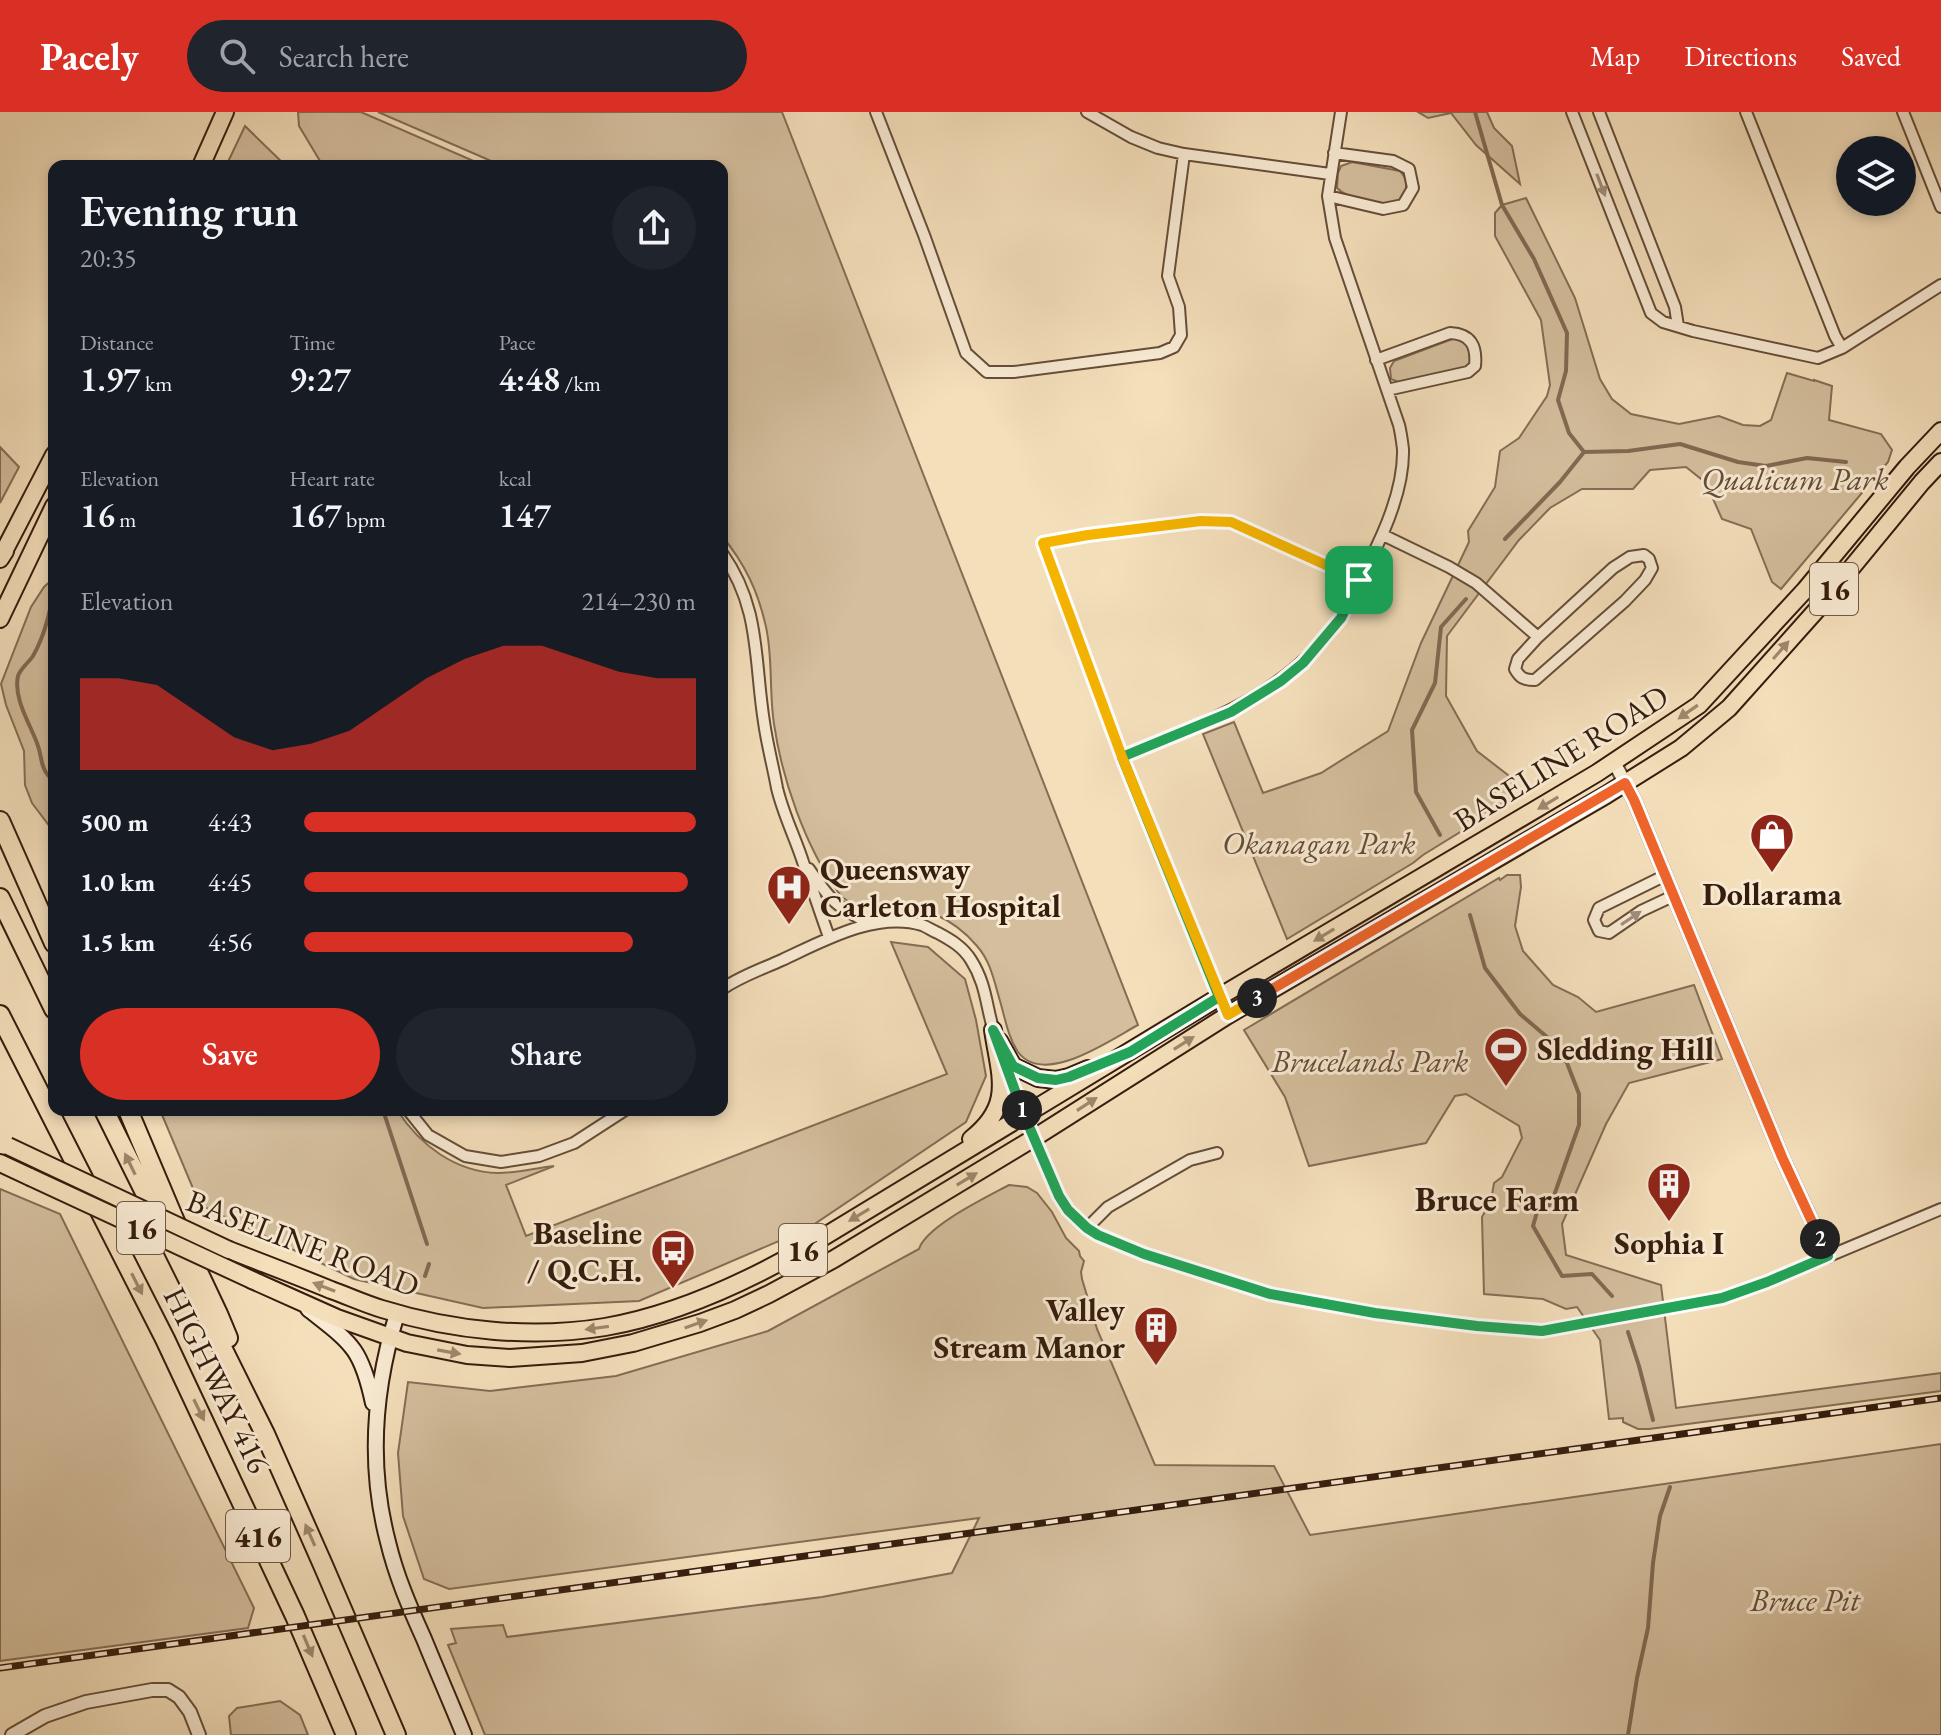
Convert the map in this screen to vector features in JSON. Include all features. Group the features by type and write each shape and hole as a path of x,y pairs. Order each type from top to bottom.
{"highway":[{"path":"0,821 48,929"},
{"path":"0,898 48,997"},
{"name":"HIGHWAY 416","path":"0,1015 48,1109"},
{"name":"HIGHWAY 416","path":"51,1116 178,1365 288,1601 346,1735"},
{"path":"107,1116 265,1434"},
{"path":"131,1116 218,1314 265,1434"},
{"name":"HIGHWAY 416","path":"265,1434 396,1735"}],"main road":[{"path":"204,160 225,112"},
{"name":"BASELINE ROAD","path":"3,1143 229,1250 397,1314 450,1326 529,1332 583,1330 638,1319 693,1301 762,1272 802,1250 1614,762 1699,705 1805,590 1907,467 1941,431"},
{"path":"1,556 48,466"},
{"name":"BASELINE ROAD","path":"0,1163 295,1299 390,1338 453,1353 510,1358 582,1353 664,1335 735,1310 800,1278 1034,1138 1228,1015 1681,748 1729,708 1940,467"},
{"path":"0,619 48,519"},
{"path":"993,1030 1013,1066 1038,1078 1056,1080 1069,1077 1130,1052"},
{"path":"926,1175 983,1129 994,1116 1002,1086 993,1030"},
{"path":"295,1299 340,1334 357,1352 366,1371 376,1417"},
{"path":"397,1314 376,1417 378,1490 387,1541 405,1595 464,1735"}],"street":[{"path":"876,112 966,353 987,372 1014,372 1160,353 1174,347 1181,335 1179,307 1168,276 1184,154"},
{"path":"1087,112 1158,148 1330,174"},
{"path":"1122,757 1231,712 1281,681 1303,663 1341,618 1383,535 1399,483 1403,451 1399,425 1335,238 1328,196 1341,112"},
{"path":"1572,112 1651,313 1663,322 1818,358 1842,348 1941,285"},
{"path":"1599,112 1675,307 1678,326"},
{"path":"1746,112 1842,348"},
{"path":"1903,112 1941,207"},
{"path":"1328,196 1383,209 1403,205 1413,188 1409,169 1393,161 1334,153"},
{"path":"1376,360 1450,333 1461,334 1470,340 1476,356 1475,366 1468,372 1387,390"},
{"path":"1921,453 1940,467"},
{"path":"1228,1015 1122,757 1043,543 1201,521 1231,522 1359,580"},
{"path":"1383,535 1476,583 1538,637"},
{"path":"1644,555 1649,559 1652,568 1625,601 1535,680 1526,680 1515,669 1518,659 1538,637 1613,568 1630,557 1644,555"},
{"path":"728,561 743,589 756,638 764,721 778,790 829,937"},
{"path":"1614,762 1634,800 1782,1157 1828,1256"},
{"path":"803,861 829,899 844,911 871,924"},
{"path":"1664,876 1599,908 1594,920 1599,931 1609,933 1641,911 1673,896"},
{"path":"728,985 829,937 871,924 899,922 923,925 958,944 970,957 979,976 988,999 993,1030 1025,1116 1068,1210 1098,1235 1144,1254 1270,1294 1375,1313 1542,1331 1722,1298 1941,1209"},
{"path":"413,1116 428,1135 465,1156 501,1162 539,1156 574,1143 616,1116"},
{"path":"1087,1228 1108,1207 1190,1160 1217,1153"},
{"path":"12,1735 45,1716 86,1702 152,1690 168,1690 179,1697 190,1712 199,1735"}],"green space":[{"path":"298,112 361,112 471,160 319,160 299,126"},
{"path":"378,112 782,112 1138,1025 1095,1049 1060,1063 1044,1065 1029,1062 1018,1052 1007,1027 989,965 968,936 934,914 922,910 858,906 838,892 805,833 789,789 773,712 768,639 763,614 750,578 728,544 728,160 489,160"},
{"path":"1418,112 1487,112 1494,128 1512,146 1520,184 1476,145 1451,113 1428,118"},
{"path":"245,126 280,160 229,160"},
{"path":"1352,162 1400,171 1406,179 1406,197 1398,204 1383,203 1342,192 1337,188 1338,173 1341,166"},
{"path":"1526,198 1575,298 1600,379 1612,399 1631,414 1679,424 1719,416 1743,425 1760,426 1771,420 1787,373 1832,386 1829,420 1881,434 1892,450 1888,462 1781,589 1772,582 1751,529 1722,519 1706,483 1686,467 1650,470 1633,489 1582,489 1550,508 1519,540 1447,636 1446,696 1477,751 1513,779 1509,801 1463,822 1465,829 1287,939 1203,734 1234,722 1263,793 1321,773 1388,731 1421,643 1469,542 1468,531 1495,487 1500,451 1519,438 1547,396 1550,385 1541,320 1495,236 1495,213 1502,205"},
{"path":"1455,338 1469,343 1471,361 1467,366 1401,383 1391,379 1390,368 1394,361"},
{"path":"0,447 19,467 0,503"},
{"path":"48,583 48,824 32,803 25,785 24,751 1,684 31,607"},
{"name":"Brucelands Park","path":"1507,875 1520,875 1515,926 1523,951 1553,985 1578,997 1596,1012 1694,985 1722,1059 1629,1083 1606,1124 1562,1224 1566,1255 1661,1285 1676,1408 1941,1373 1941,1391 1649,1429 1638,1429 1623,1422 1623,1418 1609,1419 1600,1340 1577,1307 1566,1309 1543,1299 1484,1294 1482,1217 1491,1201 1494,1183 1502,1177 1522,1138 1519,1126 1466,1094 1455,1096 1426,1143 1309,1166 1285,1097 1244,1030"},
{"path":"891,942 928,947 965,979 986,1076 966,1122 807,1229 639,1301 483,1308 354,1279 200,1205 163,1116 401,1116 428,1145 467,1168 498,1173 554,1166 506,1185 526,1236 947,1074"},
{"name":"Bruce Pit","path":"1009,1185 1027,1187 1037,1193 1066,1238 1079,1251 1084,1261 1082,1279 1097,1329 1155,1465 1274,1466 1310,1535 1941,1444 1941,1735 485,1735 448,1645 456,1643 451,1629 503,1625 507,1637 822,1597 952,1573 979,1518 449,1589 424,1579 403,1516 398,1453 408,1382 490,1391 616,1376 768,1331 919,1249 924,1240 945,1222"},
{"path":"0,1189 60,1214 254,1608 248,1628 0,1661"},
{"path":"280,1701 300,1715 308,1735 231,1735 229,1716 237,1708"}],"waterway":[{"path":"1475,112 1502,205 1534,259 1567,333 1566,371 1558,400 1569,433 1584,452 1628,451 1680,444 1738,462 1766,466 1807,458 1846,462"},
{"path":"1505,539 1584,452"},
{"path":"1440,835 1416,792 1412,730 1435,683 1441,627 1466,599"},
{"path":"48,618 41,640 19,673 17,684 20,702 48,774"},
{"path":"1470,915 1485,968 1520,1014 1547,1037 1567,1063 1579,1094 1579,1125 1551,1204 1537,1212 1533,1226 1562,1276 1592,1274 1612,1296"},
{"path":"385,1116 427,1244"},
{"path":"425,1276 429,1264"},
{"path":"1628,1332 1653,1420"},
{"path":"1628,1735 1648,1628 1660,1516 1670,1487"}],"railway":[{"path":"0,1668 1941,1398"}],"place":[{"name":"Dollarama","path":"1772,874"},
{"name":"Queensway Carleton Hospital","path":"789,926"},
{"name":"Sledding Hill","path":"1506,1088"},
{"name":"Sophia I","path":"1669,1223"},
{"name":"Baseline / Q.C.H.","path":"673,1290"},
{"name":"Valley Stream Manor","path":"1156,1367"}],"district":[{"name":"Bruce Farm","path":"1497,1199"}],"route":[{"path":"1359,580 1231,522 1201,521 1043,543 1122,757 1228,1015 1625,783 1782,1157 1828,1256 1722,1298 1542,1331 1375,1313 1270,1294 1144,1254 1098,1235 1068,1210 1025,1116 993,1030 1013,1066 1038,1078 1056,1080 1130,1052 1219,997 1122,757 1231,712 1281,681 1303,663 1341,618 1359,580"}],"park label":[{"name":"Qualicum Park","path":"1795,479"},
{"name":"Okanagan Park","path":"1319,843"}]}
